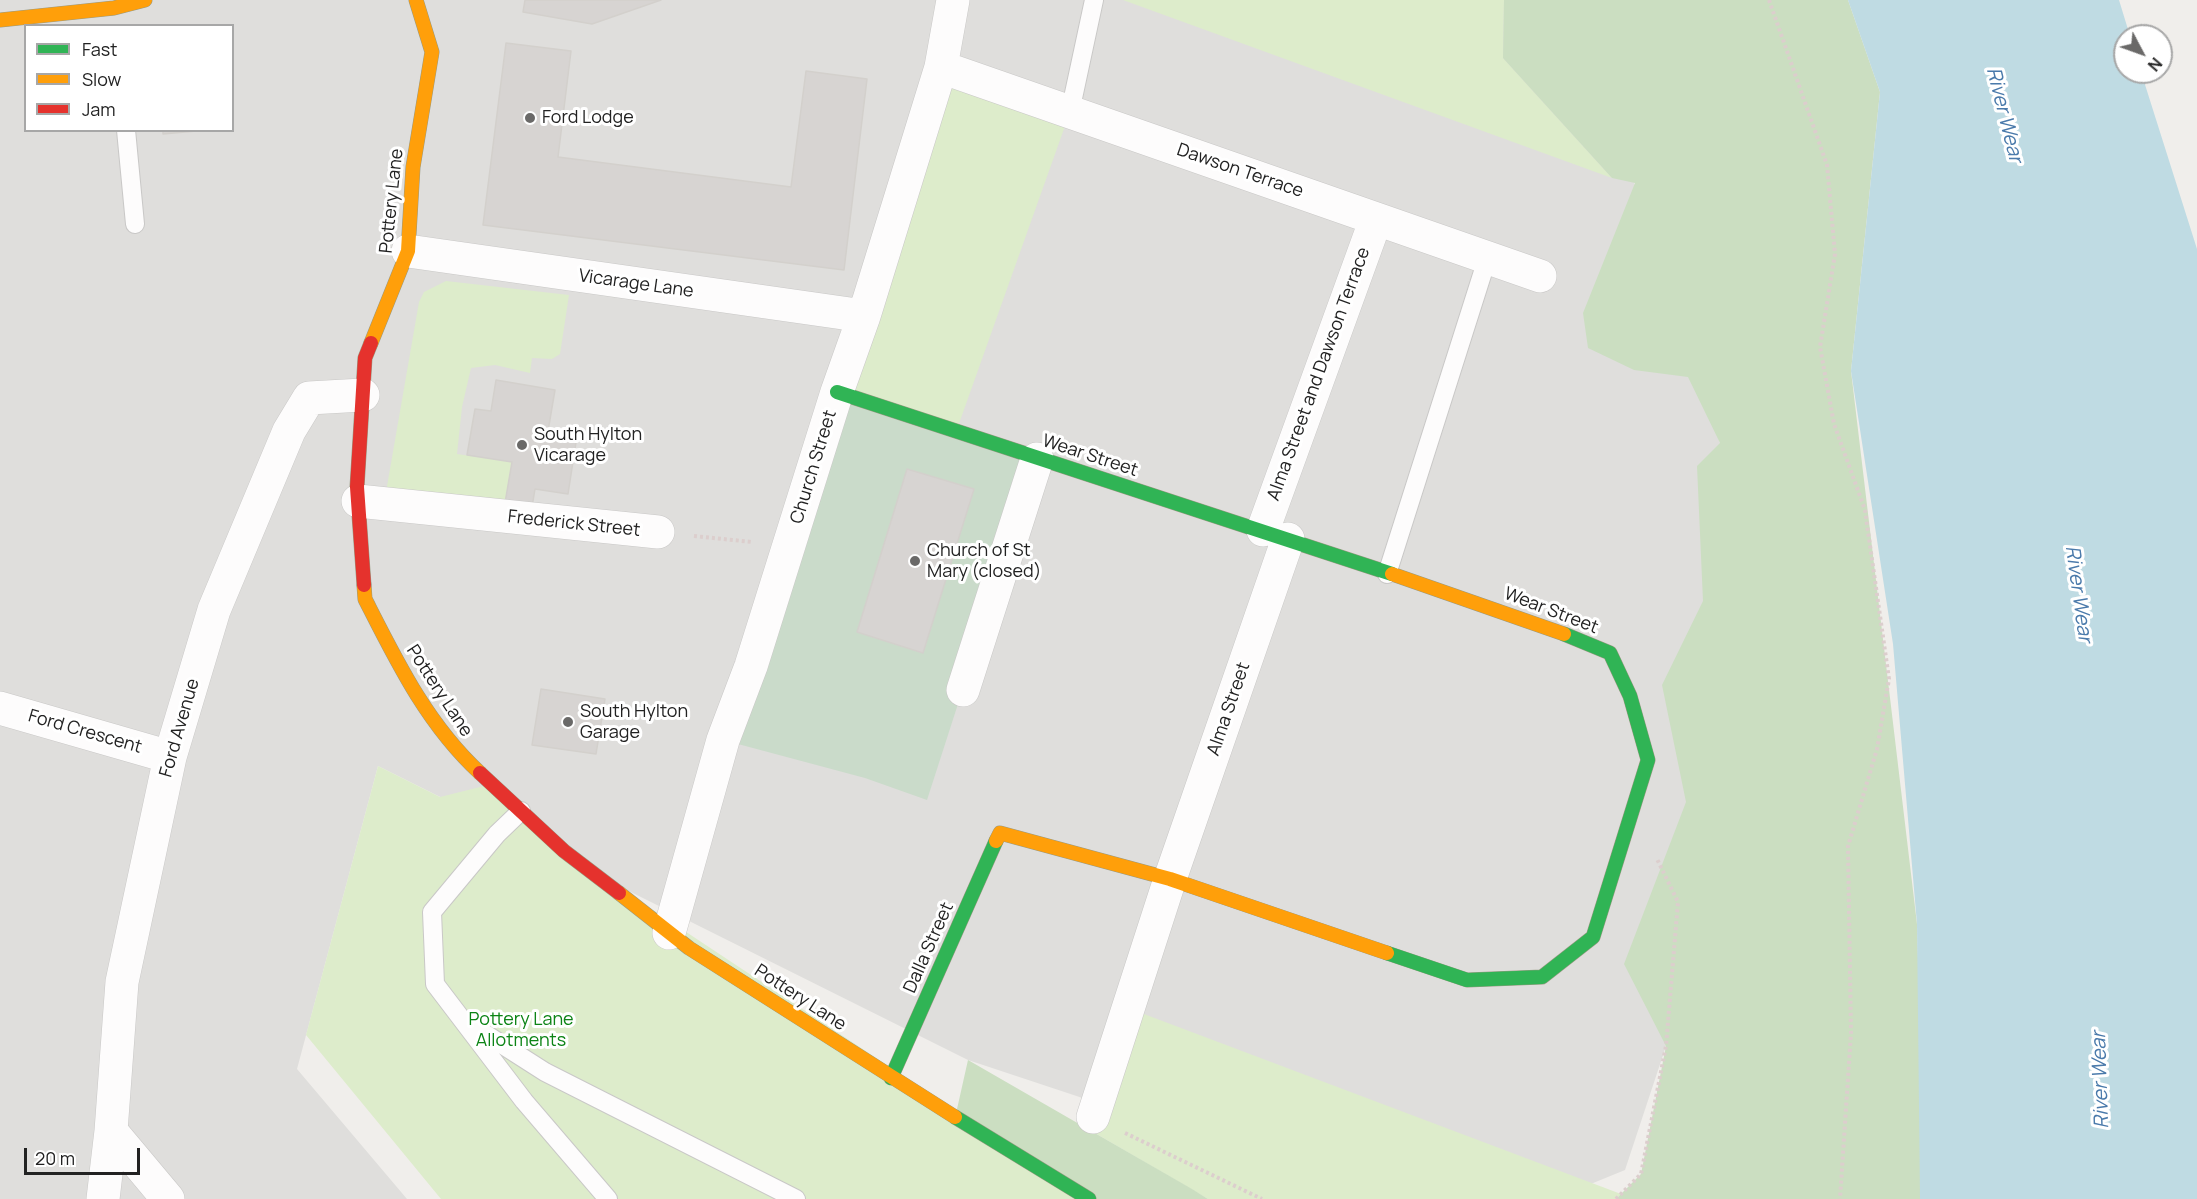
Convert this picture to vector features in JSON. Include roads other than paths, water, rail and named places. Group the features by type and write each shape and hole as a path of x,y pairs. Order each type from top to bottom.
{"street":[{"path":"0,20 72,6 115,17 145,0"},
{"name":"Pottery Lane","path":"416,0 432,52 413,167 408,251 365,358 358,501 365,599 407,683 454,749 564,851 669,933 891,1078 1089,1199"},
{"name":"Church Street","path":"669,933 723,740 751,666 837,392 864,316 941,67 953,0"},
{"name":"Dawson Terrace","path":"941,67 1540,276"},
{"name":"Alma Street and Dawson Terrace","path":"1275,534 1376,219"},
{"name":"Vicarage Lane","path":"408,251 864,316"},
{"name":"Wear Street","path":"837,392 1037,459 1275,534 1540,624 1610,653 1630,696 1648,760 1593,937 1542,977 1467,980 1170,879 1000,833"},
{"name":"Ford Avenue","path":"103,1199 111,1131 122,982 170,757 214,610 289,431 309,398 363,394"},
{"path":"963,690 1037,459"},
{"name":"Frederick Street","path":"358,501 658,532"},
{"name":"Alma Street","path":"1093,1118 1170,879 1275,534"},
{"name":"Ford Crescent","path":"0,708 170,757"},
{"name":"Dalla Street","path":"891,1078 1000,833"},
{"path":"111,1131 168,1199"}],"lane":[{"path":"1070,112 1094,0"},
{"path":"126,132 135,224"},
{"path":"1388,574 1488,256"},
{"path":"521,811 497,834 432,912 435,984 524,1101 608,1199"},
{"path":"460,1018 544,1072 796,1199"}],"water":[{"name":"River Wear","path":"1848,0 2119,0 2126,24 2113,24 2113,84 2145,84 2197,249 2197,1199 1920,1199 1917,924 1893,644 1851,371 1880,92"}],"place":[{"name":"Ford Lodge","path":"530,118"},
{"name":"South Hylton Vicarage","path":"522,445"},
{"name":"Church of St Mary (closed)","path":"915,561"},
{"name":"South Hylton Garage","path":"568,722"}],"park label":[{"name":"Pottery Lane Allotments","path":"521,1030"}]}
